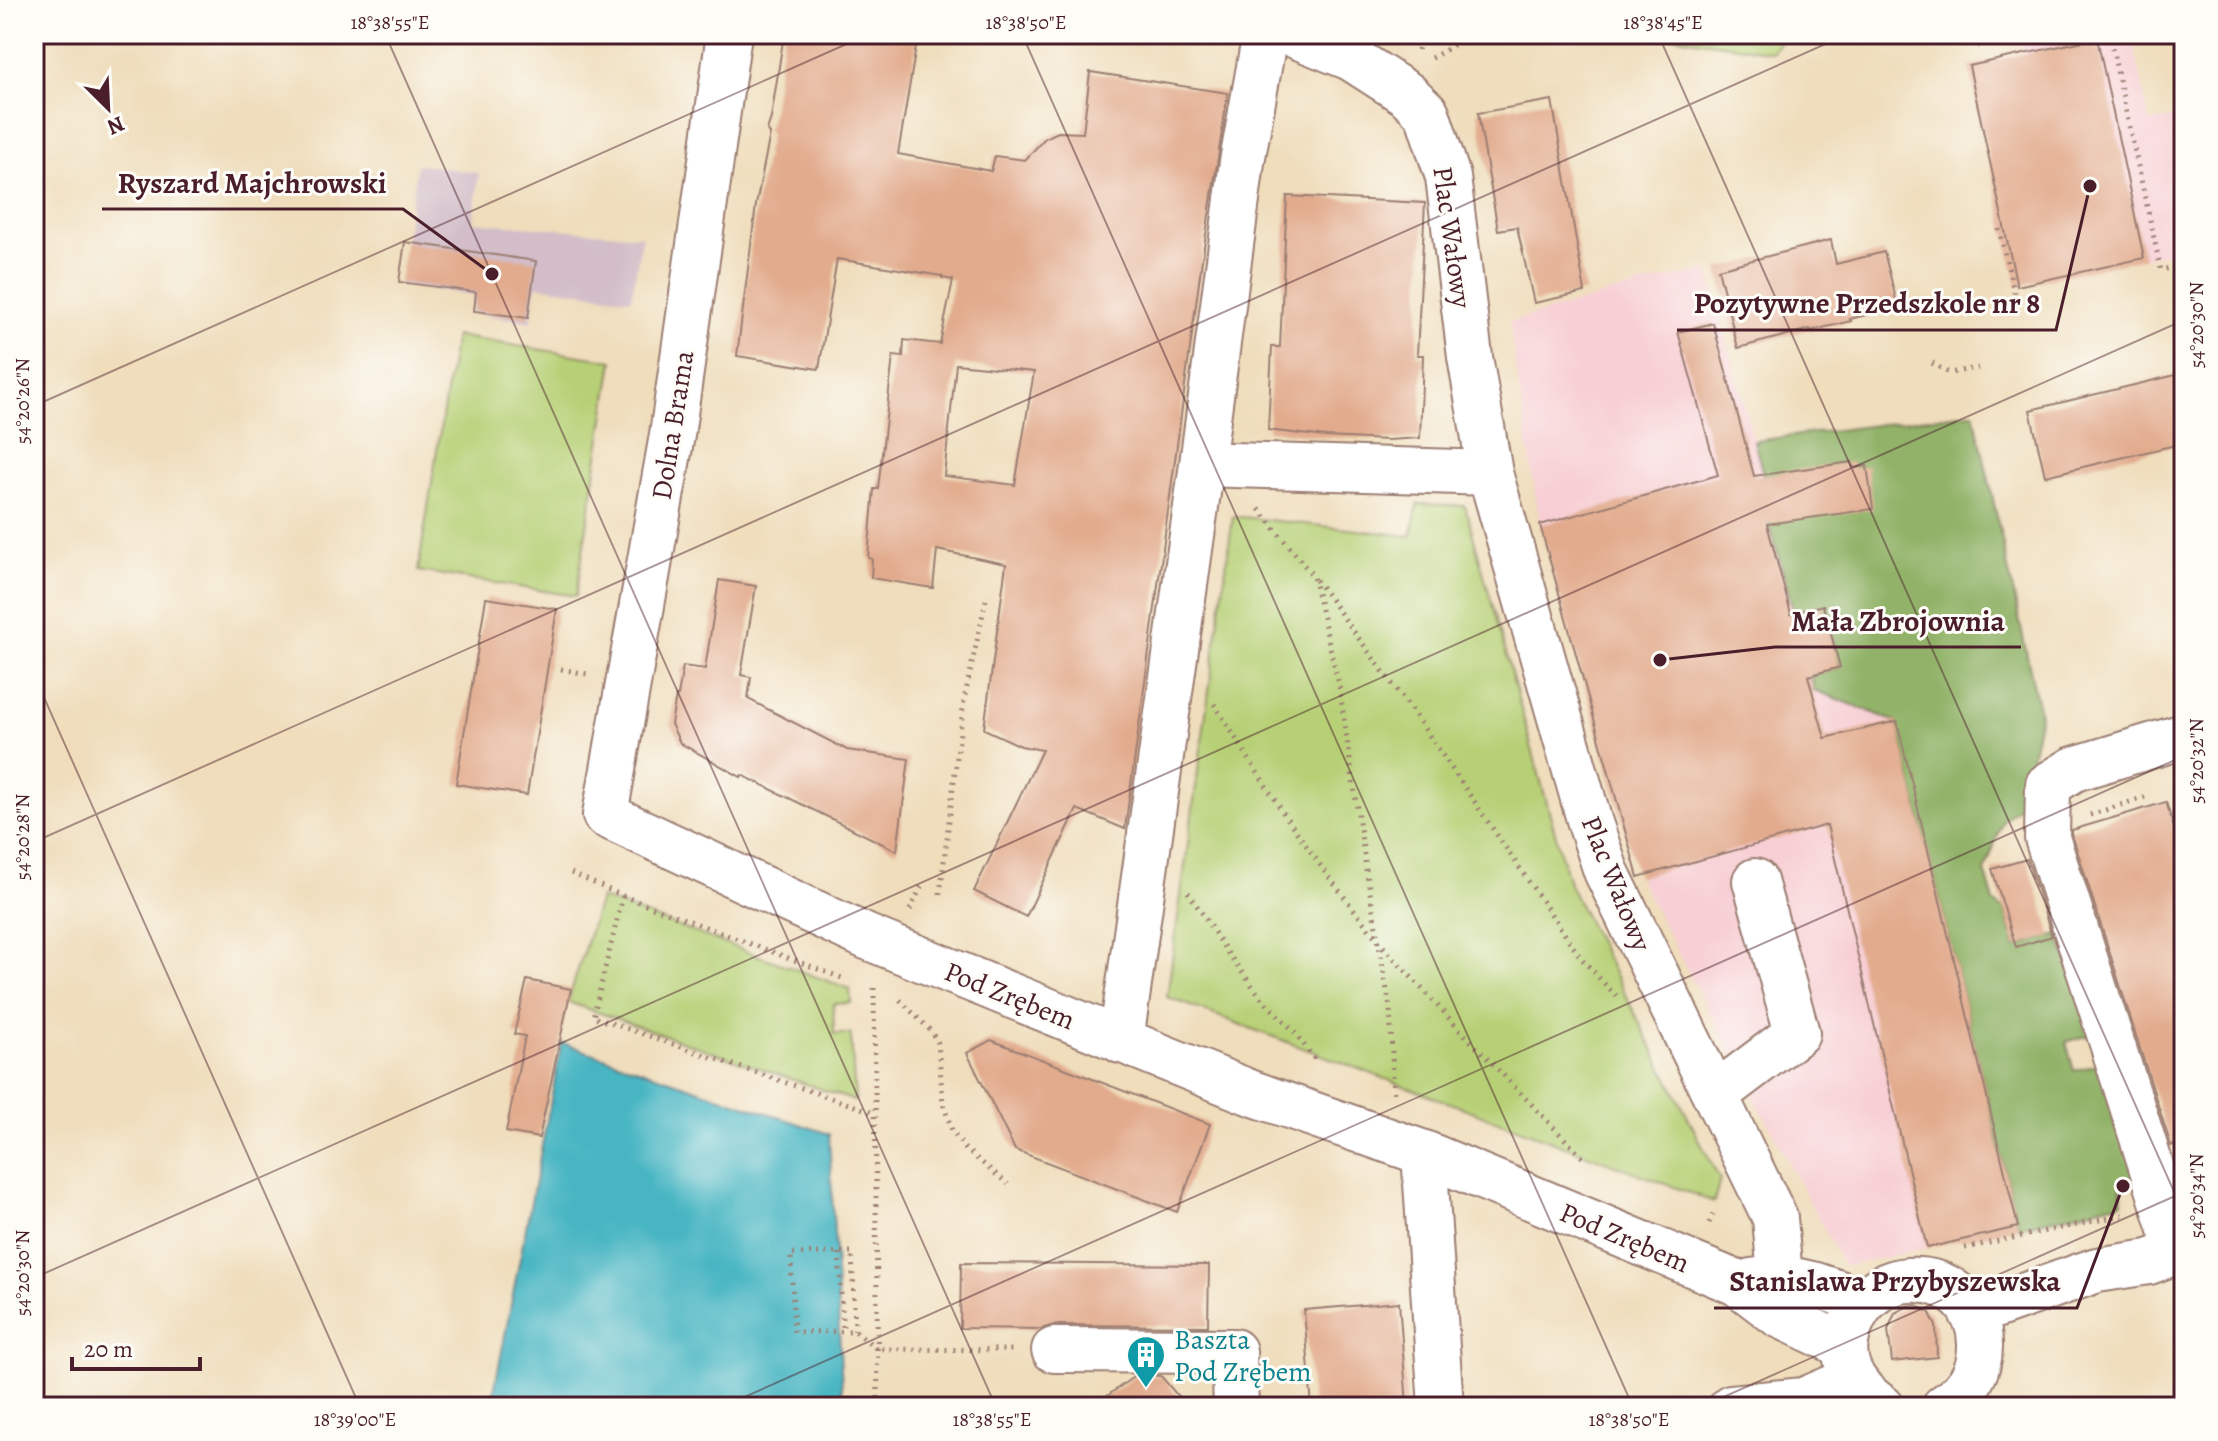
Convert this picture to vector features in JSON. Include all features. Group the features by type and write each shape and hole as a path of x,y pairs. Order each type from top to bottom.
{"street":[{"name":"Dolna Brama","path":"605,815 672,435 729,34"},
{"path":"1121,1041 1177,646 1213,465 1242,162 1265,34"},
{"name":"Plac Wałowy","path":"1291,34 1351,58 1407,94 1427,113 1448,177 1470,357 1490,473 1590,823 1606,871 1775,1218 1780,1277"},
{"path":"1213,465 1490,473"},
{"path":"1976,1327 2097,1270 2170,1254 2047,838 2048,785 2074,769 2184,736"},
{"name":"Pod Zrębem","path":"605,815 867,937 1249,1092 1407,1147 1737,1283 1860,1378"},
{"path":"1715,1095 1797,1033 1755,881"},
{"path":"1407,1147 1441,1407"},
{"path":"1737,1283 1780,1277 1863,1301"},
{"path":"1731,1407 1804,1400 1860,1378 1850,1322 1863,1301 1880,1288 1900,1280 1921,1279 1942,1285 1959,1297 1976,1327 1980,1360 1973,1379 1961,1395 1944,1407"},
{"path":"1054,1350 1234,1351 1236,1407"}],"path":[{"path":"1425,61 1475,34"},
{"path":"1970,43 1976,46 2013,38"},
{"path":"2112,48 2161,270 2184,265"},
{"path":"1999,229 2015,296"},
{"path":"1932,363 1949,373 1978,368"},
{"path":"1213,465 1313,576 1418,719 1581,958 1613,993 1624,999"},
{"path":"1313,576 1339,685 1390,1008 1395,1090 1407,1147"},
{"path":"940,894 964,700 986,600"},
{"path":"1177,646 1284,814 1379,942 1586,1161"},
{"path":"561,669 590,674"},
{"path":"2184,785 2180,786 2184,799"},
{"path":"2047,829 2150,796"},
{"path":"1149,834 1229,955 1315,1060"},
{"path":"571,873 623,896 844,978"},
{"path":"623,896 593,1017 875,1113"},
{"path":"873,990 878,1407"},
{"path":"899,999 930,1030 938,1043 943,1104 952,1130 964,1148 1008,1184"},
{"path":"1960,1249 2131,1213"},
{"path":"855,1331 852,1252 791,1254 794,1332 855,1331 877,1349 1054,1350"},
{"path":"839,1253 843,1330"}],"shaded area":[{"path":"2019,34 2132,34 2150,123 2184,115 2184,249 2017,286 1969,66 2023,54"},
{"path":"417,164 479,173 473,222 642,236 631,299 536,286 531,322 472,313 473,295 399,285"},
{"path":"1708,270 1763,474 1769,523 1814,690 1897,721 2018,1227 1844,1267 1638,877 1540,525 1509,322 1644,284"}],"green space":[{"path":"1657,34 1785,34 1773,52"},
{"path":"455,336 613,361 576,596 418,571"},
{"path":"1974,412 2040,715 2021,805 2003,820 1985,871 1994,902 2005,911 2016,947 2058,934 2093,1034 2066,1042 2074,1071 2101,1063 2136,1175 2121,1186 2122,1202 2018,1227 1897,722 1814,690 1811,676 1840,667 1823,606 1794,613 1769,523 1763,474 1754,441"},
{"path":"1418,504 1465,506 1570,887 1720,1180 1714,1202 1167,997 1233,516 1411,536"},
{"path":"600,898 850,989 851,1003 833,1004 834,1034 851,1034 855,1101 568,1002"}],"water":[{"path":"562,1043 829,1134 843,1407 491,1407"}],"building":[{"path":"784,34 881,34 917,41 898,154 991,171 995,156 1025,160 1045,138 1058,132 1083,133 1090,72 1228,93 1202,260 1125,829 1077,809 1026,917 974,891 1042,750 1021,746 984,729 1006,564 937,550 933,588 871,578 872,559 868,558 874,489 878,489 893,356 903,357 904,340 940,344 953,280 837,259 819,369 737,356 756,205","holes":["956,364 1034,372 1015,485 944,476"]},
{"path":"2097,38 2144,258 2017,286 1969,66"},
{"path":"1552,100 1585,292 1534,303 1517,227 1498,230 1478,113"},
{"path":"1287,196 1425,203 1417,355 1423,355 1420,438 1326,437 1268,430 1272,347 1280,347"},
{"path":"1831,240 1836,264 1884,252 1898,307 1738,348 1718,269"},
{"path":"405,242 536,261 528,318 474,311 476,292 399,282"},
{"path":"1713,323 1754,476 1852,462 1853,468 1867,466 1873,509 1767,524 1791,614 1823,605 1840,667 1808,676 1825,738 1897,721 2018,1227 1927,1248 1827,825 1638,877 1540,525 1718,475 1678,332"},
{"path":"2184,373 2184,443 2045,476 2030,410"},
{"path":"719,580 756,586 741,675 751,677 748,699 847,750 909,759 897,851 741,777 680,743 671,724 683,666 705,669"},
{"path":"486,598 557,609 527,795 456,784"},
{"path":"2166,802 2184,860 2184,1142 2171,1146 2072,834 2072,830"},
{"path":"2027,859 2052,936 2016,947 1992,869"},
{"path":"527,980 571,989 539,1138 506,1132 525,1036 514,1034"},
{"path":"991,1040 1210,1124 1177,1212 1015,1150 967,1053"},
{"path":"961,1263 1209,1265 1208,1326 960,1328"},
{"path":"1399,1302 1407,1405 1312,1407 1304,1310"},
{"path":"1917,1305 1930,1313 1936,1326 1937,1357 1892,1362 1888,1330 1895,1313"},
{"name":"Baszta Pod Zrębem","path":"1136,1375 1161,1376 1187,1407 1092,1407"}],"place":[{"name":"Pozytywne Przedszkole nr 8","path":"2090,186"},
{"name":"Ryszard Majchrowski","path":"492,274"},
{"name":"Mała Zbrojownia","path":"1660,660"},
{"name":"Stanislawa Przybyszewska","path":"2123,1186"},
{"name":"Baszta Pod Zrębem","path":"1146,1389"}]}
